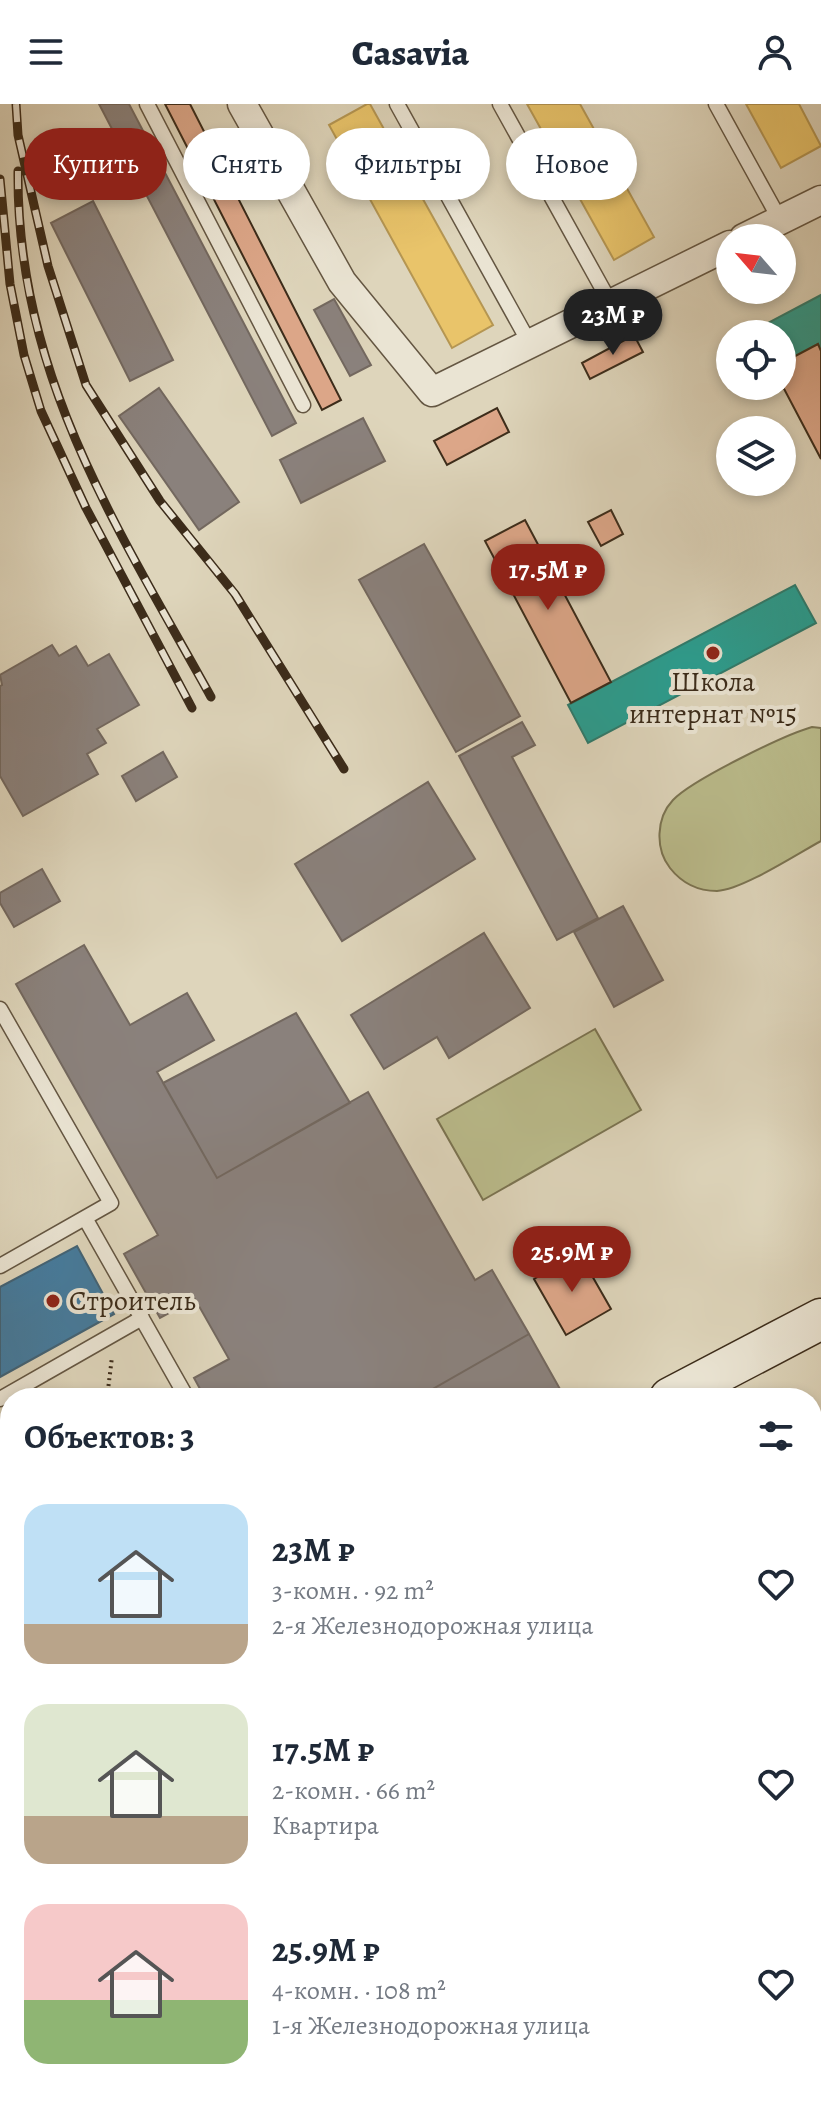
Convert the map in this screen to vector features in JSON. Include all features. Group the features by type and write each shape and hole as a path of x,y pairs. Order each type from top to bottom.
{"street":[{"path":"242,104 342,282 432,392 716,252"},
{"path":"772,224 821,200"},
{"path":"713,1388 739,1382 821,1319"}],"lane":[{"path":"147,104 303,405"},
{"path":"397,104 530,344"},
{"path":"500,104 611,304"},
{"path":"716,104 780,220"},
{"path":"0,1009 111,1203 0,1266"},
{"path":"85,1218 181,1388"},
{"path":"19,1388 142,1318"}],"path":[{"path":"108,1388 116,1333"}],"green space":[{"path":"812,727 821,728 821,841 755,878 728,889 703,889 679,878 665,860 660,843 663,816 673,800 699,781 739,759"},
{"path":"595,1029 641,1110 483,1200 437,1119"}],"building: Жильё":[{"path":"370,104 383,128 331,128 329,125"},
{"path":"527,104 580,104 593,128 540,128"},
{"path":"746,104 799,104 821,146 781,168"},
{"path":"370,200 423,200 493,325 452,348"},
{"path":"581,200 633,200 654,237 614,260"}],"building: Школы":[{"path":"821,295 821,351 818,344 796,356 796,320 774,320"},
{"name":"Школа интернат №15","path":"795,585 816,623 588,743 568,705"}],"building: Учреждения":[{"name":"Строитель","path":"77,1246 114,1314 0,1377 0,1287"}],"building: Промзона":[{"path":"99,104 129,104 142,128 112,128"},
{"path":"167,177 296,423 272,436 149,200 167,200"},
{"path":"93,201 173,360 130,381 51,223"},
{"path":"334,299 371,365 350,376 314,310"},
{"path":"159,388 239,502 199,530 119,416"},
{"path":"363,418 385,461 301,503 280,460"},
{"path":"424,544 520,716 456,752 359,580"},
{"path":"52,645 59,656 76,646 88,666 109,654 139,705 97,729 106,743 87,754 98,774 23,816 0,776 0,675"},
{"path":"522,722 535,745 512,757 598,918 557,940 459,756"},
{"path":"163,752 177,777 136,801 122,776"},
{"path":"428,782 475,859 342,941 295,864"},
{"path":"42,869 60,901 14,927 0,903 0,893"},
{"path":"623,906 663,980 614,1007 574,932"},
{"path":"484,933 530,1008 449,1058 437,1037 384,1069 351,1015"},
{"path":"84,945 130,1025 187,993 214,1040 157,1072 217,1178 368,1092 475,1280 492,1270 529,1334 434,1388 200,1388 194,1378 229,1359 195,1299 160,1318 124,1254 158,1235 16,984"},
{"path":"296,1013 350,1103 217,1178 163,1083"},
{"path":"529,1334 559,1388 434,1388"}],"building: Прочее":[{"path":"165,104 190,104 202,128 183,128 183,139"},
{"path":"214,200 239,200 341,400 322,410"},
{"path":"634,335 643,352 590,379 582,363"},
{"path":"818,344 821,351 821,459 790,400 796,400 796,356"},
{"path":"497,408 509,432 447,465 434,441"},
{"path":"611,510 623,534 601,546 588,522"},
{"path":"525,520 611,682 571,703 485,541"},
{"path":"579,1253 611,1309 566,1335 534,1279"}],"railway":[{"path":"16,104 18,135 48,266 86,385 160,501 235,594 344,769"},
{"path":"18,171 22,245 34,315 53,382 78,446 108,509 211,697"},
{"path":"0,179 10,284 24,355 41,411 86,508 192,708"}],"place":[{"name":"Школа интернат №15","path":"713,653"},
{"name":"Строитель","path":"53,1301"}]}
